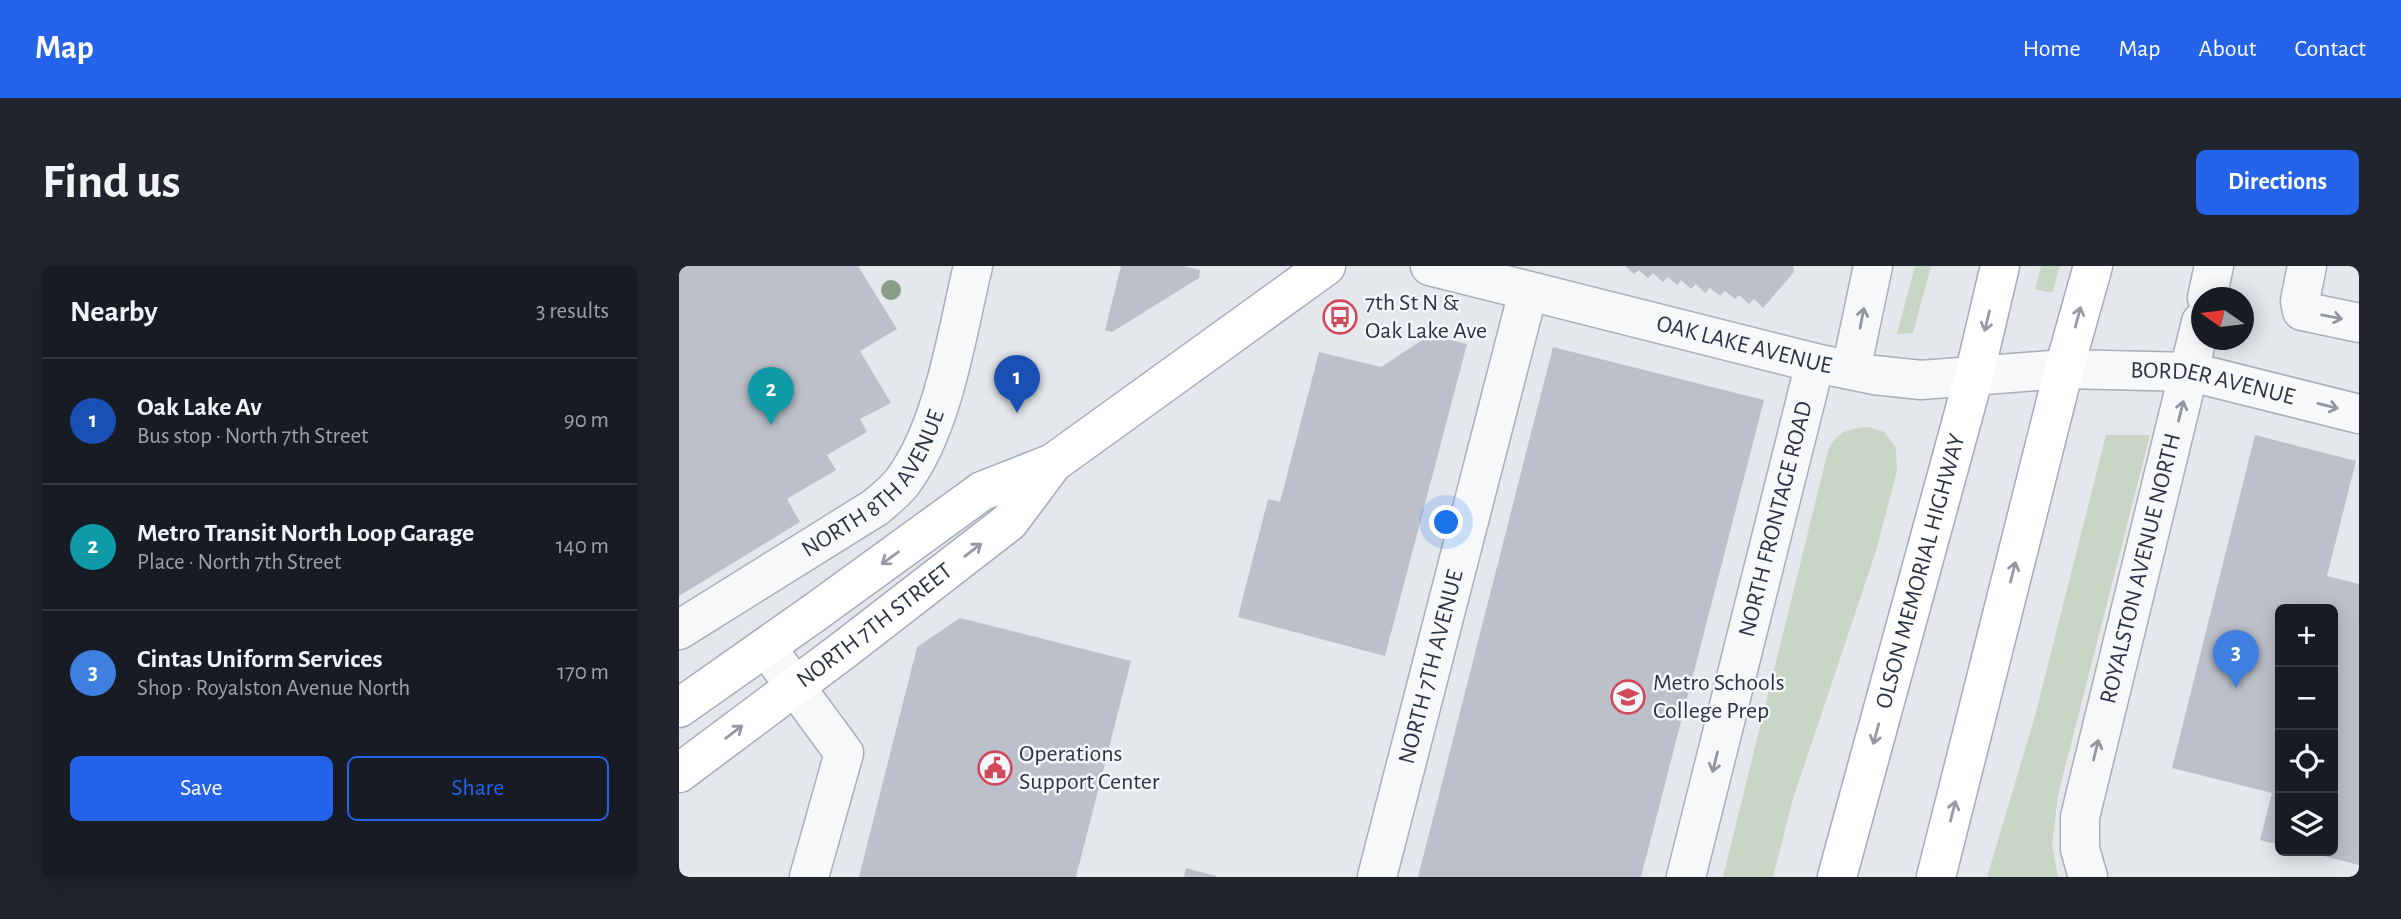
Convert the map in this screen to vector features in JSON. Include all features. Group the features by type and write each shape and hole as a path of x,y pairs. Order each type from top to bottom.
{"main road":[{"name":"NORTH 7TH STREET","path":"679,708 982,491 1053,463 1326,266"},
{"name":"OLSON MEMORIAL HIGHWAY","path":"1837,877 1974,376 2000,266"},
{"path":"1936,877 2064,369 2093,266"},
{"name":"NORTH 7TH STREET","path":"679,773 1009,522 1053,463"}],"street":[{"name":"NORTH 8TH AVENUE","path":"679,630 876,507 902,482 923,448 936,418 973,266"},
{"name":"OAK LAKE AVENUE","path":"1430,266 1833,367 1921,380 2064,369"},
{"name":"NORTH FRONTAGE ROAD","path":"1686,877 1833,367 1873,266"},
{"path":"2209,287 2214,266"},
{"path":"2307,266 2300,301 2302,311 2359,323"},
{"name":"NORTH 7TH AVENUE","path":"1377,877 1528,292"},
{"name":"ROYALSTON AVENUE NORTH","path":"2088,877 2080,849 2080,817 2195,350"},
{"name":"BORDER AVENUE","path":"2064,369 2191,372 2359,414"},
{"path":"766,647 844,753 809,877"}],"green space":[{"path":"1915,266 1931,266 1913,333 1897,334"},
{"path":"2041,266 2060,266 2052,293 2035,289"},
{"path":"1868,427 1884,432 1896,448 1897,471 1876,551 1793,799 1773,877 1723,877 1828,451 1835,439 1844,432"},
{"path":"2106,435 2150,435 2058,795 2052,845 2058,877 1987,877 2035,716"}],"building":[{"path":"679,266 858,266 897,329 860,351 891,403 860,419 867,432 827,455 836,470 787,499 800,522 679,596"},
{"path":"1121,266 1184,266 1200,270 1199,278 1112,332 1105,330"},
{"path":"1625,266 1793,266 1794,272 1763,308 1754,299 1749,304 1739,295 1735,299 1725,291 1720,296 1710,288 1705,293 1696,284 1691,289 1681,280 1677,285 1668,277 1663,282 1653,273 1648,278 1639,270 1634,274"},
{"path":"1430,335 1467,344 1385,656 1238,617 1268,499 1280,502 1319,352 1381,367"},
{"path":"1553,347 1764,400 1641,877 1418,877"},
{"path":"2255,435 2356,461 2327,576 2359,584 2359,865 2323,856 2338,856 2338,604 2275,604 2275,844 2260,840 2272,793 2172,768"},
{"name":"Operations Support Center","path":"960,618 1131,661 1076,877 859,877 917,647"},
{"path":"1186,868 1216,876 1216,877 1184,877"}],"place":[{"name":"7th St N & Oak Lake Ave","path":"1340,317"},
{"name":"Oak Lake Av","path":"1017,413"},
{"name":"Metro Transit North Loop Garage","path":"771,425"},
{"name":"Cintas Uniform Services","path":"2236,688"},
{"name":"Metro Schools College Prep","path":"1628,697"},
{"name":"Operations Support Center","path":"995,768"}]}
